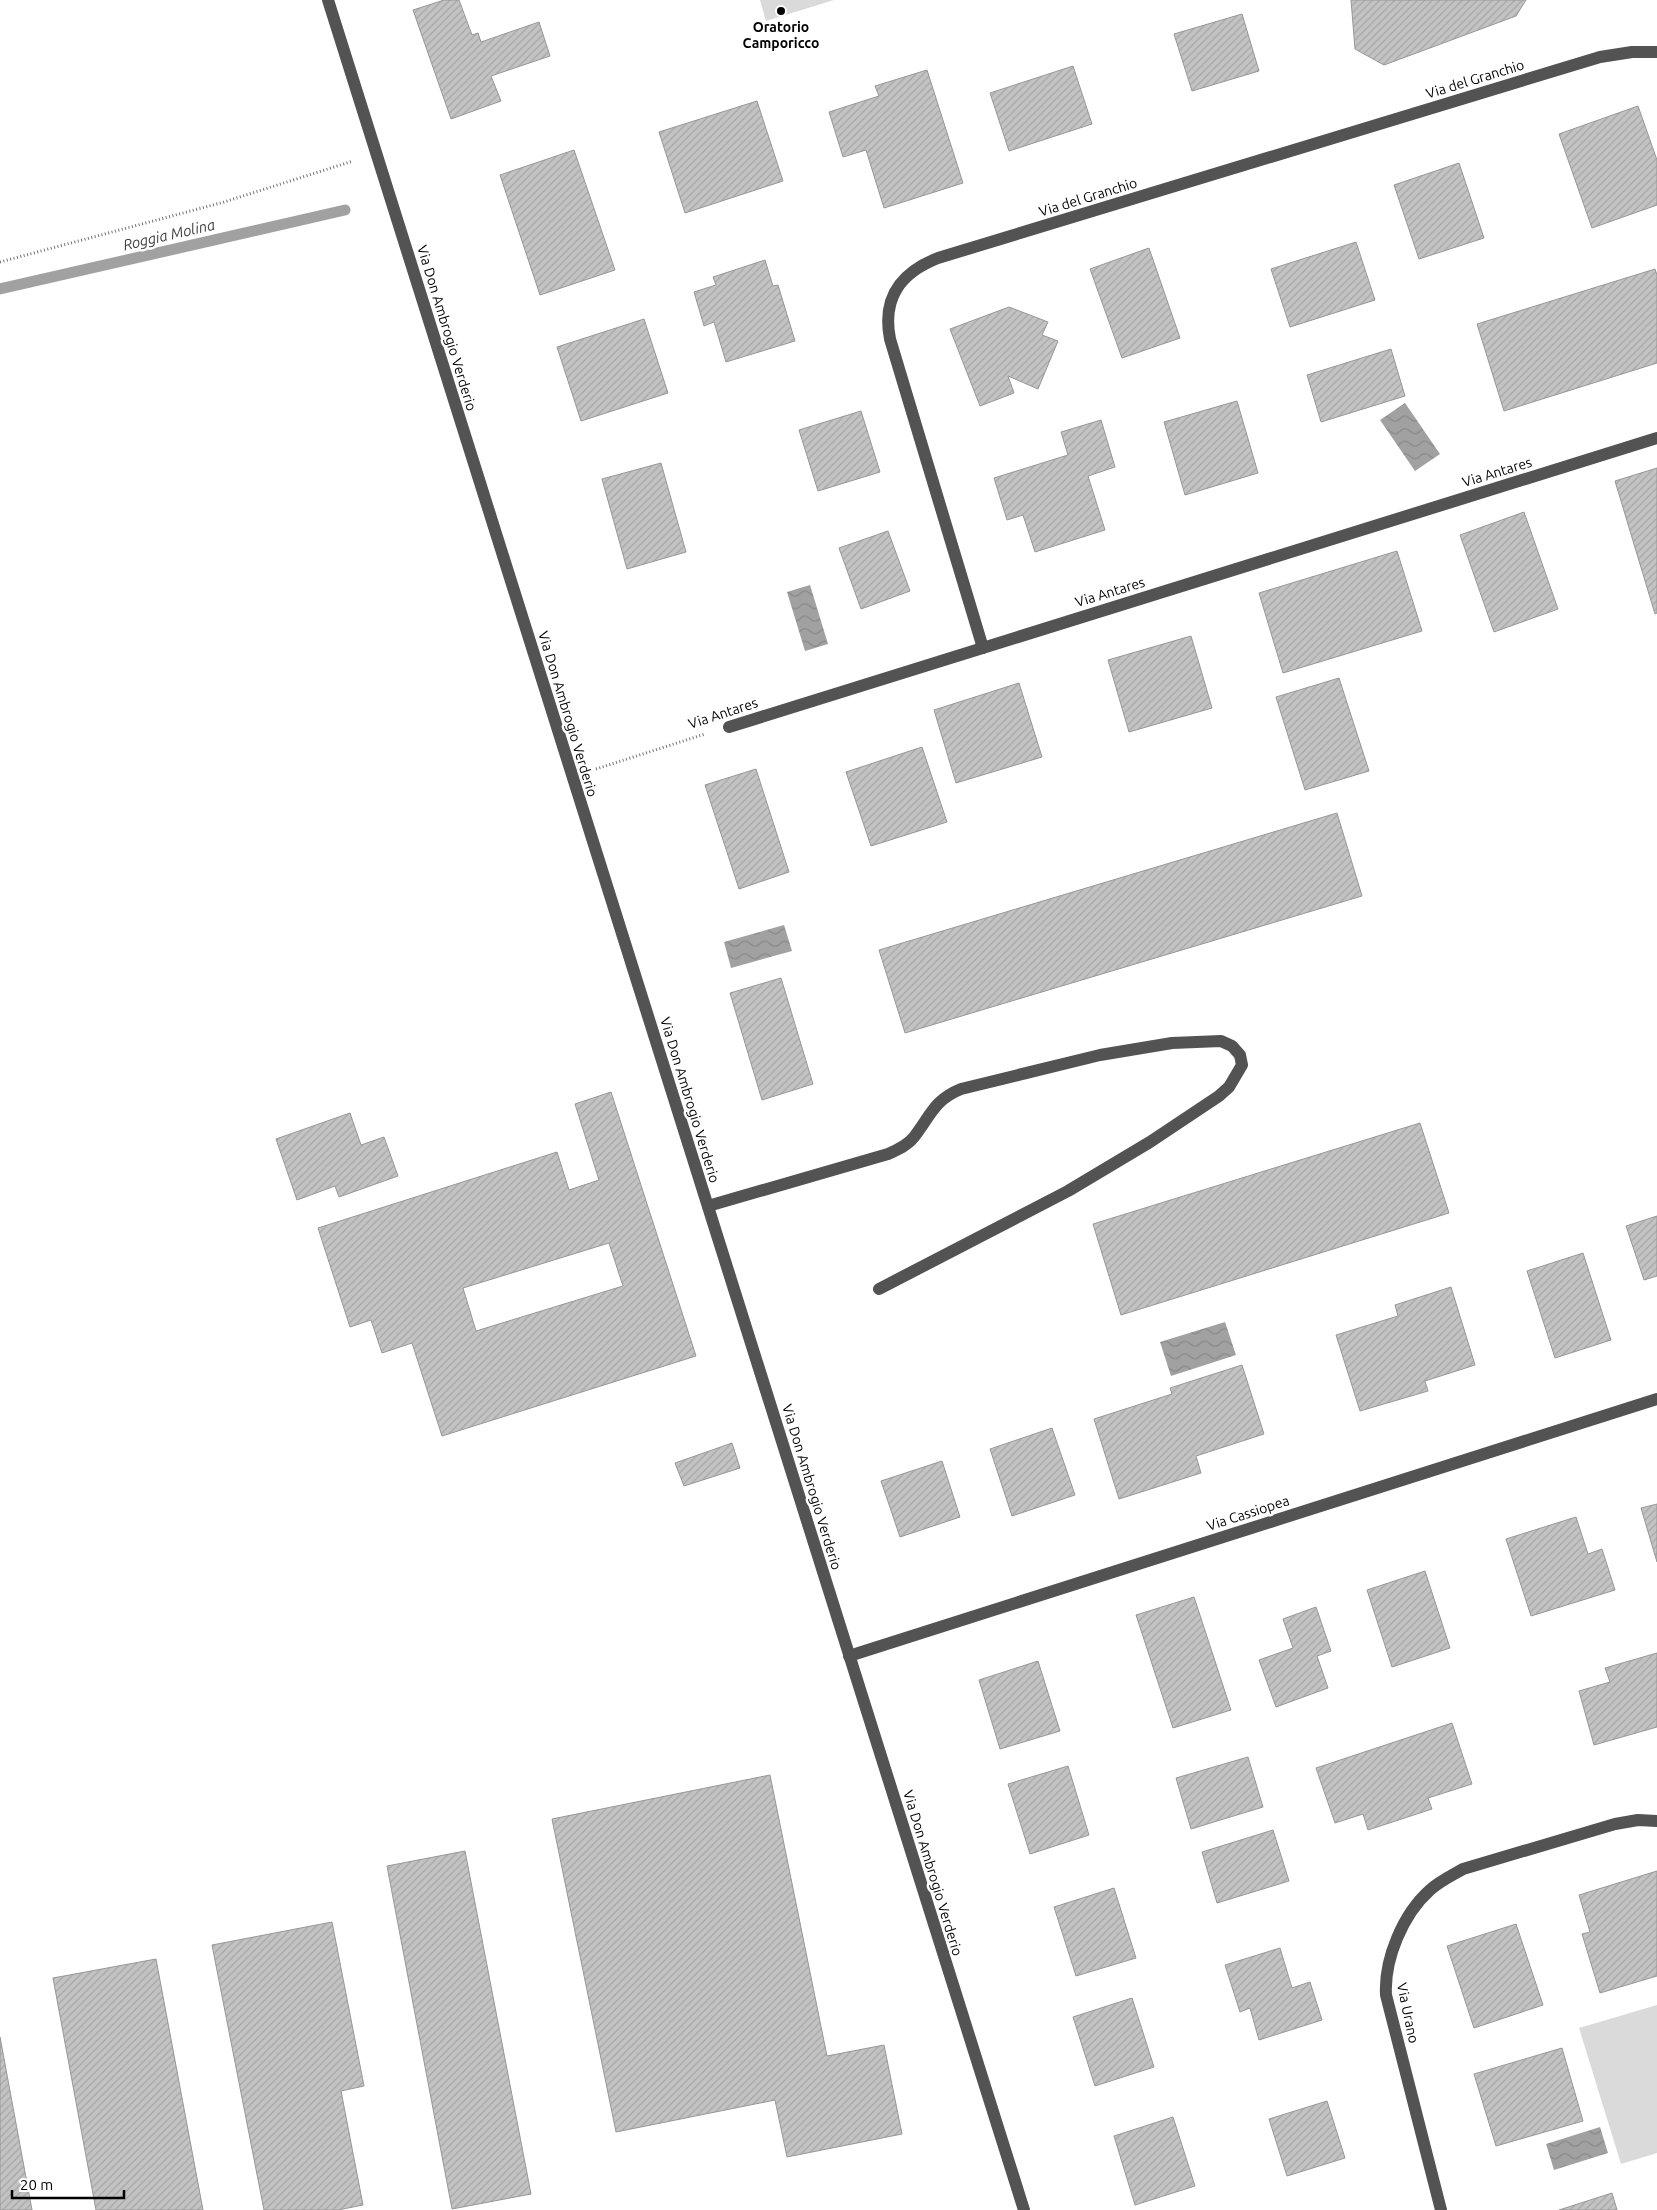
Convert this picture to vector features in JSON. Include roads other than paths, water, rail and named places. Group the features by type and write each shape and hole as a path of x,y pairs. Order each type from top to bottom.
{"street":[{"name":"Via Don Ambrogio Verderio","path":"328,0 1024,2210"},
{"name":"Via del Granchio","path":"983,648 890,339 888,318 890,303 904,278 916,268 938,258 1600,57 1632,52 1657,52"},
{"name":"Via Antares","path":"729,726 1657,438"},
{"path":"708,1206 888,1154 914,1138 930,1111 942,1099 961,1089 1100,1055 1172,1043 1221,1041 1232,1046 1240,1055 1242,1065 1229,1087 1150,1142 1035,1209 880,1289"},
{"name":"Via Cassiopea","path":"849,1656 1657,1399"},
{"name":"Via Urano","path":"1441,2210 1386,1995 1386,1969 1398,1937 1420,1900 1441,1881 1463,1869 1615,1824 1638,1820 1657,1821"}],"water":[{"path":"1405,403 1440,454 1415,471 1380,420"},
{"path":"810,585 828,644 805,651 787,592"},
{"path":"784,925 792,951 731,968 724,942"},
{"path":"1225,1322 1236,1355 1171,1376 1160,1342"},
{"path":"1600,2127 1608,2153 1554,2170 1546,2144"}],"waterway":[{"name":"Roggia Molina","path":"0,289 345,210"}],"place":[{"name":"Oratorio Camporicco","path":"781,11"}]}
